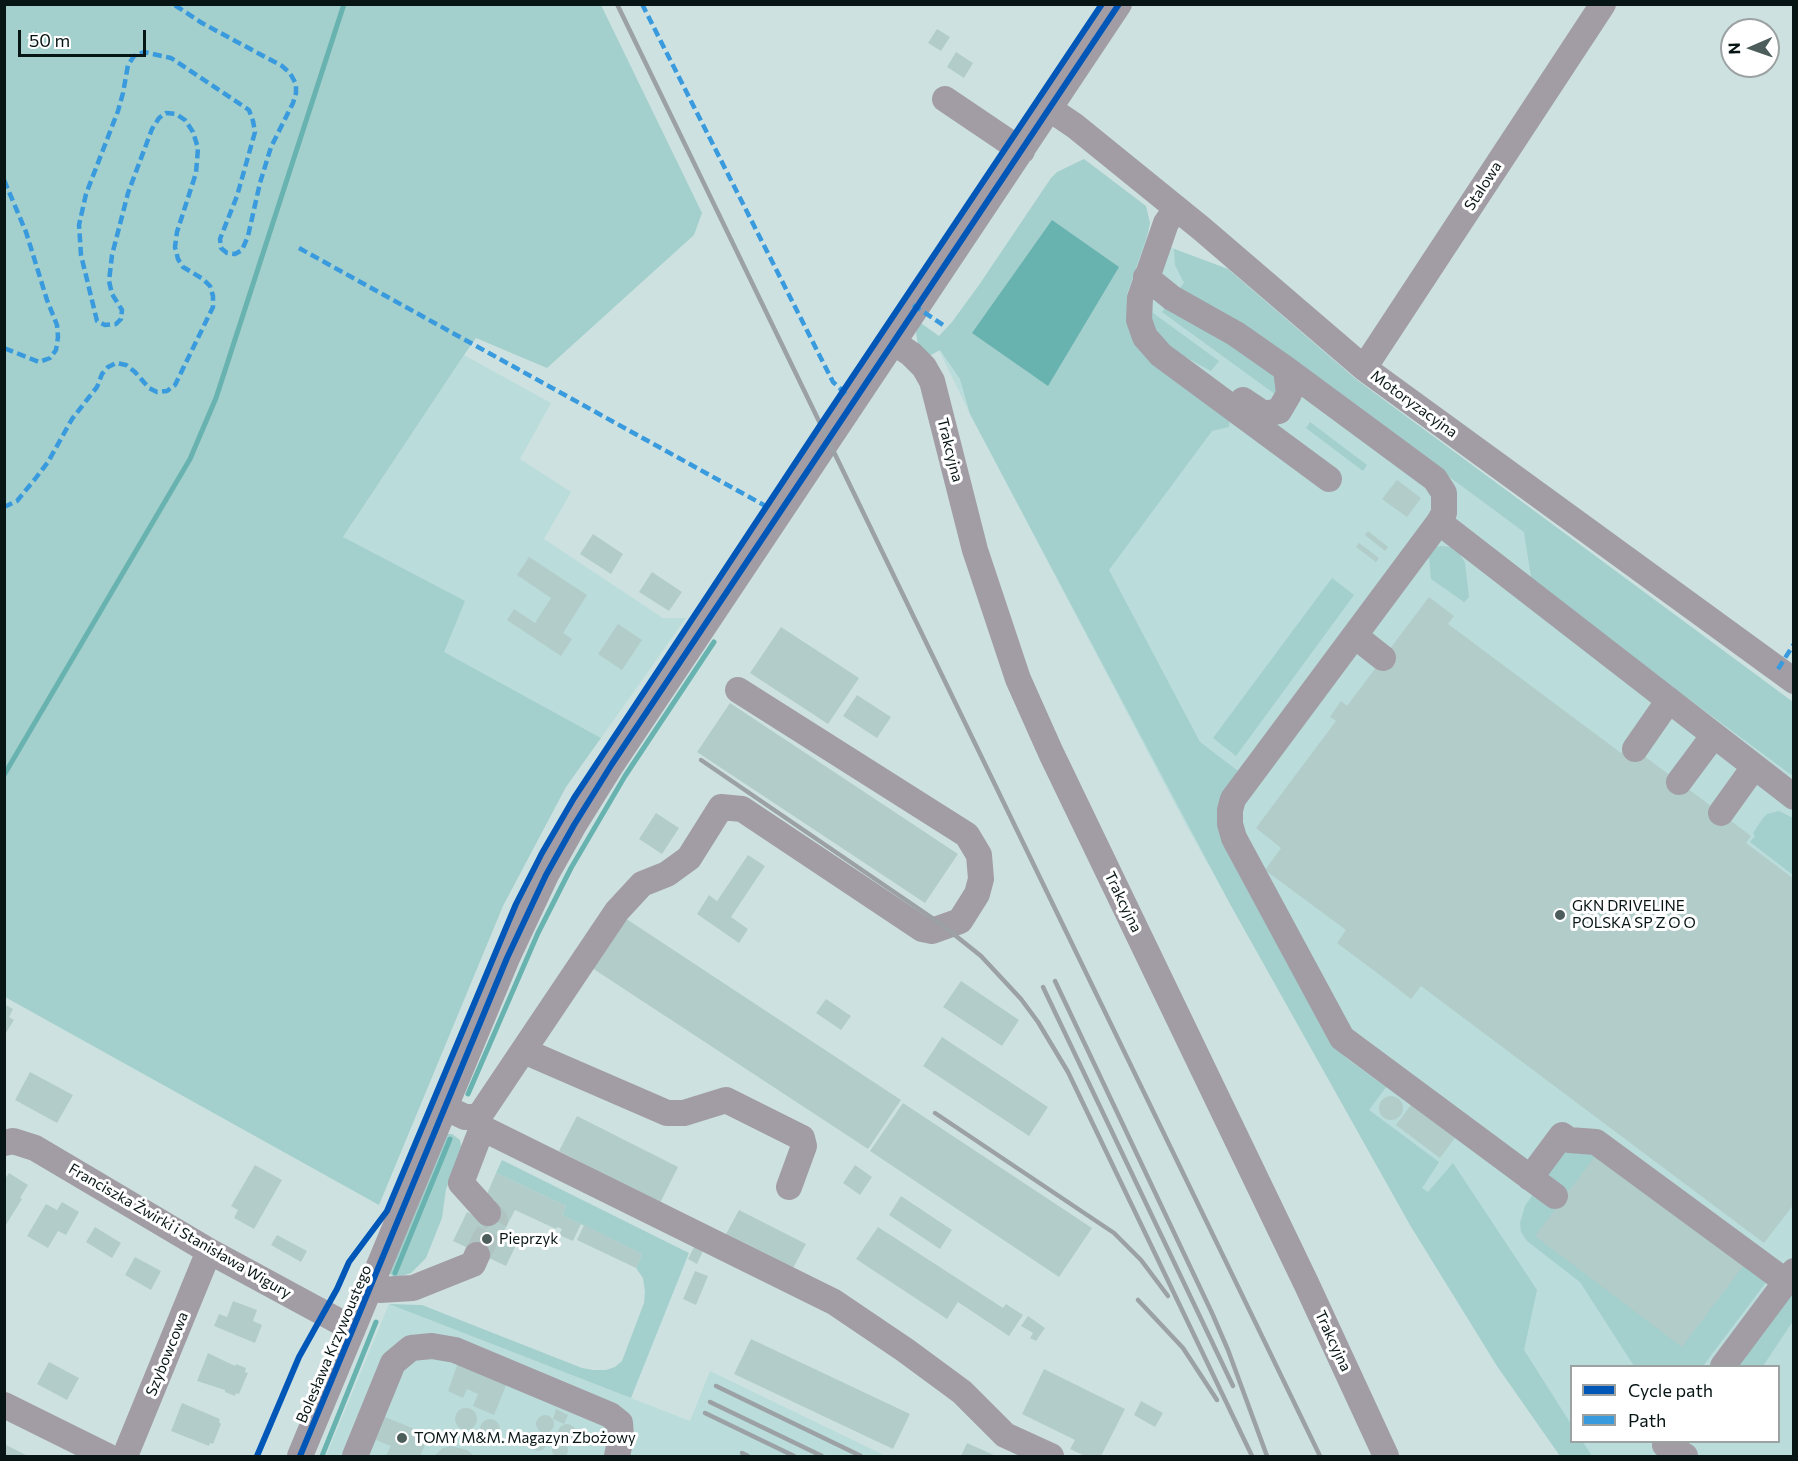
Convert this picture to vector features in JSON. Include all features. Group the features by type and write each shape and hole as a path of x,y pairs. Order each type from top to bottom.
{"street":[{"name":"Bolesława Krzywoustego","path":"300,1456 522,922 574,825 1119,4"},
{"name":"Stalowa","path":"1364,368 1603,4"},
{"path":"945,99 1022,151"},
{"name":"Motoryzacyjna","path":"1050,109 1075,126 1176,208 1364,368 1794,681"},
{"path":"1176,208 1166,224 1140,298 1138,312 1145,337 1161,355 1329,478"},
{"path":"1146,277 1172,298 1236,334 1286,369 1438,483 1444,492 1445,506 1439,522 1233,799 1230,810 1232,832 1342,1038 1555,1196"},
{"name":"Trakcyjna","path":"893,342 917,361 932,381 975,550 1018,679 1386,1456"},
{"path":"1194,379 1221,384 1259,412 1269,414 1279,411 1289,394 1286,369"},
{"path":"1439,522 1794,797"},
{"path":"1355,636 1383,658"},
{"path":"488,1213 461,1183 479,1122 487,1105 618,911 642,885 668,874 689,858 721,807 742,809 922,929 932,931 960,921 977,894 981,879 979,855 967,835 738,690"},
{"path":"1640,753 1674,705"},
{"path":"1685,786 1720,740"},
{"path":"1726,818 1760,771"},
{"path":"524,1051 667,1113 684,1113 726,1100 802,1138 804,1146 789,1187"},
{"path":"446,1108 479,1122 834,1302 962,1392 1005,1435 1051,1456"},
{"path":"1530,1178 1562,1135 1569,1140 1596,1142 1790,1276 1724,1365"},
{"name":"Franciszka Żwirki i Stanisława Wigury","path":"4,1143 13,1141 35,1148 209,1251 353,1329"},
{"name":"Szybowcowa","path":"125,1456 209,1251"},
{"path":"371,1287 380,1290 414,1288 473,1264 477,1255"},
{"path":"355,1456 393,1363 411,1348 432,1346 455,1350 610,1414 620,1423 621,1437 617,1456"},
{"path":"4,1405 107,1456"}],"shaded area":[{"path":"5,4 601,5 702,213 694,235 547,368 476,338 343,537 465,601 444,652 601,738 566,787 503,906 379,1205 5,997"},
{"path":"1084,159 1146,206 1150,223 1148,233 1127,294 1132,298 1131,303 1230,418 1229,427 1212,431 1109,570 1200,742 1242,774 1227,794 1338,1049 1346,1058 1386,1087 1369,1110 1439,1162 1422,1188 1428,1192 1453,1163 1537,1290 1524,1350 1570,1422 1570,1443 1584,1443 1592,1456 1560,1456 1497,1366 1410,1225 1230,904 970,414 960,379 940,350 929,356 918,345 916,333 918,321 939,336 979,285 1057,172"},
{"path":"1050,181 1123,229 1228,269 1357,380 1793,702 1793,1456 1560,1456 1497,1366 1410,1225 1185,823 970,414 939,350"},
{"path":"1052,220 1119,267 1048,386 972,333"},
{"path":"1174,249 1228,269 1357,380 1793,702 1793,776 1540,589 1531,577 1524,532 1336,393 1179,289 1184,283 1175,265"},
{"path":"1167,306 1277,373 1279,397 1162,312"},
{"path":"1146,308 1219,361 1211,371 1163,345"},
{"path":"464,355 551,403 520,459 571,492 544,539 663,618 686,618 601,738 443,652 343,537"},
{"path":"1310,422 1367,465 1363,471 1306,428"},
{"path":"1436,547 1451,547 1459,553 1465,563 1469,597 1464,602 1431,579 1429,557"},
{"path":"1332,578 1354,595 1236,756 1213,738"},
{"path":"1779,811 1793,818 1793,875 1750,842 1763,818 1767,814"},
{"path":"447,1134 452,1134 460,1140 462,1150 446,1189 442,1218 426,1258 411,1273 395,1278 387,1271"},
{"path":"1570,1144 1602,1152 1568,1192 1546,1176"},
{"path":"502,1160 689,1253 631,1398 389,1304 422,1305 582,1368 606,1370 622,1361 644,1303 643,1278 636,1268 642,1254 562,1215 566,1206 496,1173"},
{"path":"1534,1193 1555,1209 1744,1265 1767,1281 1704,1365 1633,1365 1580,1282 1527,1241 1521,1232 1520,1223 1525,1206"},
{"path":"1793,1286 1793,1321 1764,1365 1735,1365"},
{"name":"TOMY M&M. Magazyn Zbożowy","path":"389,1304 690,1421 710,1371 886,1456 326,1456"}],"building":[{"path":"937,29 950,37 941,51 928,43"},
{"path":"956,52 973,63 964,78 947,67"},
{"path":"1397,480 1421,498 1407,517 1382,499"},
{"path":"1368,531 1388,547 1385,551 1365,535"},
{"path":"593,534 623,554 611,574 580,554"},
{"path":"1359,543 1379,558 1376,562 1356,547"},
{"path":"529,557 587,595 563,633 572,639 561,656 507,620 514,609 535,623 551,598 517,575"},
{"path":"652,572 682,592 669,611 639,592"},
{"name":"GKN DRIVELINE POLSKA SP Z O O","path":"1429,597 1454,616 1448,624 1621,753 1628,744 1751,836 1746,843 1794,879 1794,1204 1764,1243 1421,986 1411,999 1337,943 1346,930 1265,870 1281,848 1256,828 1336,721 1330,717 1341,701 1347,706"},
{"path":"618,624 642,640 622,670 598,654"},
{"path":"781,627 859,678 828,724 750,673"},
{"path":"857,695 891,717 877,738 843,716"},
{"path":"730,703 958,854 925,903 697,752"},
{"path":"656,813 679,828 662,854 639,839"},
{"path":"748,855 765,866 731,917 748,929 739,943 697,914 709,895 717,901"},
{"path":"625,918 901,1100 868,1149 592,968"},
{"path":"961,981 1019,1020 1002,1046 943,1007"},
{"path":"826,999 851,1016 841,1030 816,1013"},
{"path":"4,1004 13,1009 9,1017 14,1020 4,1036"},
{"path":"942,1037 1048,1107 1029,1136 923,1066"},
{"path":"30,1072 73,1095 57,1123 15,1100"},
{"path":"1391,1096 1399,1100 1403,1108 1399,1116 1391,1120 1383,1116 1379,1108 1383,1100"},
{"path":"903,1103 1092,1228 1059,1277 870,1151"},
{"path":"1411,1105 1455,1138 1440,1158 1396,1125"},
{"path":"577,1116 678,1167 660,1203 559,1151"},
{"path":"1597,1154 1744,1265 1682,1347 1535,1236"},
{"path":"255,1165 282,1180 254,1229 234,1218 238,1210 231,1206"},
{"path":"855,1165 872,1177 860,1195 843,1183"},
{"path":"9,1173 28,1185 4,1228 4,1180"},
{"path":"496,1173 566,1206 562,1215 581,1224 573,1241 559,1235 562,1229 557,1227 556,1229 515,1210 504,1231 520,1237 506,1266 453,1241 467,1212 485,1221 495,1200 486,1196"},
{"path":"901,1196 952,1230 940,1249 889,1215"},
{"path":"62,1202 79,1212 66,1235 58,1231 48,1248 27,1236 46,1204 57,1210"},
{"path":"739,1210 806,1244 792,1270 725,1236"},
{"path":"584,1225 642,1254 636,1268 577,1240"},
{"path":"95,1227 121,1243 112,1258 86,1242"},
{"path":"878,1227 1003,1308 1006,1304 1023,1315 1009,1336 958,1302 947,1319 856,1259"},
{"path":"277,1235 307,1251 301,1262 271,1245"},
{"path":"694,1247 703,1251 697,1264 688,1259"},
{"path":"135,1257 161,1271 151,1290 125,1275"},
{"path":"695,1271 708,1276 696,1305 683,1299"},
{"path":"233,1301 257,1310 253,1321 262,1325 255,1343 214,1326 219,1314 227,1317"},
{"path":"1028,1316 1045,1328 1036,1341 1030,1338 1033,1333 1021,1326"},
{"path":"751,1339 910,1414 893,1449 734,1374"},
{"path":"208,1353 235,1366 236,1364 246,1368 245,1372 248,1373 239,1394 236,1393 235,1396 225,1390 197,1381"},
{"path":"49,1362 79,1378 67,1400 37,1384"},
{"path":"458,1363 507,1383 494,1415 473,1406 478,1394 467,1389 463,1398 448,1391"},
{"path":"1044,1369 1125,1409 1101,1456 1085,1456 1070,1449 1075,1440 1022,1414"},
{"path":"1141,1401 1163,1413 1155,1427 1134,1415"},
{"path":"182,1403 220,1419 221,1424 213,1444 210,1443 209,1446 171,1431"},
{"path":"466,1408 474,1411 477,1419 474,1427 466,1430 458,1427 455,1419 458,1411"},
{"path":"556,1409 568,1415 564,1424 553,1419"},
{"path":"545,1415 551,1418 554,1424 551,1430 545,1433 539,1430 536,1424 539,1418"},
{"name":"TOMY M&M. Magazyn Zbożowy","path":"385,1417 429,1435 420,1456 386,1456 391,1446 376,1440"},
{"path":"490,1419 497,1422 500,1429 497,1436 490,1439 483,1436 480,1429 483,1422"},
{"path":"567,1424 573,1427 576,1433 573,1439 567,1442 561,1439 558,1433 561,1427"},
{"path":"538,1433 544,1436 547,1442 544,1448 538,1451 532,1448 529,1442 532,1436"},
{"path":"557,1442 563,1442 568,1450 566,1456 557,1458 552,1453 552,1447"},
{"path":"967,1443 996,1456 961,1456"},
{"path":"4,1444 28,1456 4,1456"},
{"path":"451,1446 467,1450 474,1456 434,1456 443,1448"}],"waterway":[{"path":"4,775 190,459 216,398 344,4"},
{"path":"468,1094 538,933 571,868 625,776 714,642"},
{"path":"395,1273 450,1139"},
{"path":"322,1456 376,1322"}],"tunnel":[{"path":"477,1255 495,1220 488,1213"}],"railway":[{"path":"617,4 1320,1456"},
{"path":"701,760 941,924 981,956 1021,999 1038,1022 1068,1072 1252,1456"},
{"path":"1055,981 1212,1313 1267,1456"},
{"path":"1043,987 1233,1386"},
{"path":"935,1113 1114,1233 1141,1260 1168,1296"},
{"path":"1138,1300 1183,1348 1217,1400"},
{"path":"716,1386 861,1456"},
{"path":"710,1402 822,1456"},
{"path":"705,1413 794,1456"},
{"path":"742,1453 748,1456"}],"marked path":[{"path":"4,507 17,501 48,462 72,419 97,387 102,374 108,367 116,363 126,365 149,388 157,392 167,391 175,385 213,307 210,286 183,267 175,247 177,232 196,173 198,148 193,132 185,120 176,114 166,113 159,118 152,129 128,193 112,255 109,281 112,294 122,310 121,319 116,324 105,325 97,321 81,255 79,225 86,194 118,111 128,65 134,56 144,52 171,58 249,110 255,132 237,196 220,239 221,248 227,253 235,254 242,250 248,236 271,147 293,103 296,84 290,73 282,66 202,23 173,4"},
{"path":"642,4 833,382 847,395"},
{"path":"4,180 26,232 57,325 58,337 56,350 50,358 39,362 4,348"},
{"path":"299,248 771,509"},
{"path":"913,305 943,325"},
{"path":"1778,669 1794,644"}],"cycle path":[{"path":"257,1456 299,1357 337,1289 349,1262 387,1211 516,904 574,798 1102,4"},
{"path":"300,1456 507,958 546,875 574,825 612,764 1119,4"}],"place":[{"name":"GKN DRIVELINE POLSKA SP Z O O","path":"1560,915"},
{"name":"Pieprzyk","path":"487,1239"},
{"name":"TOMY M&M. Magazyn Zbożowy","path":"402,1438"}]}
